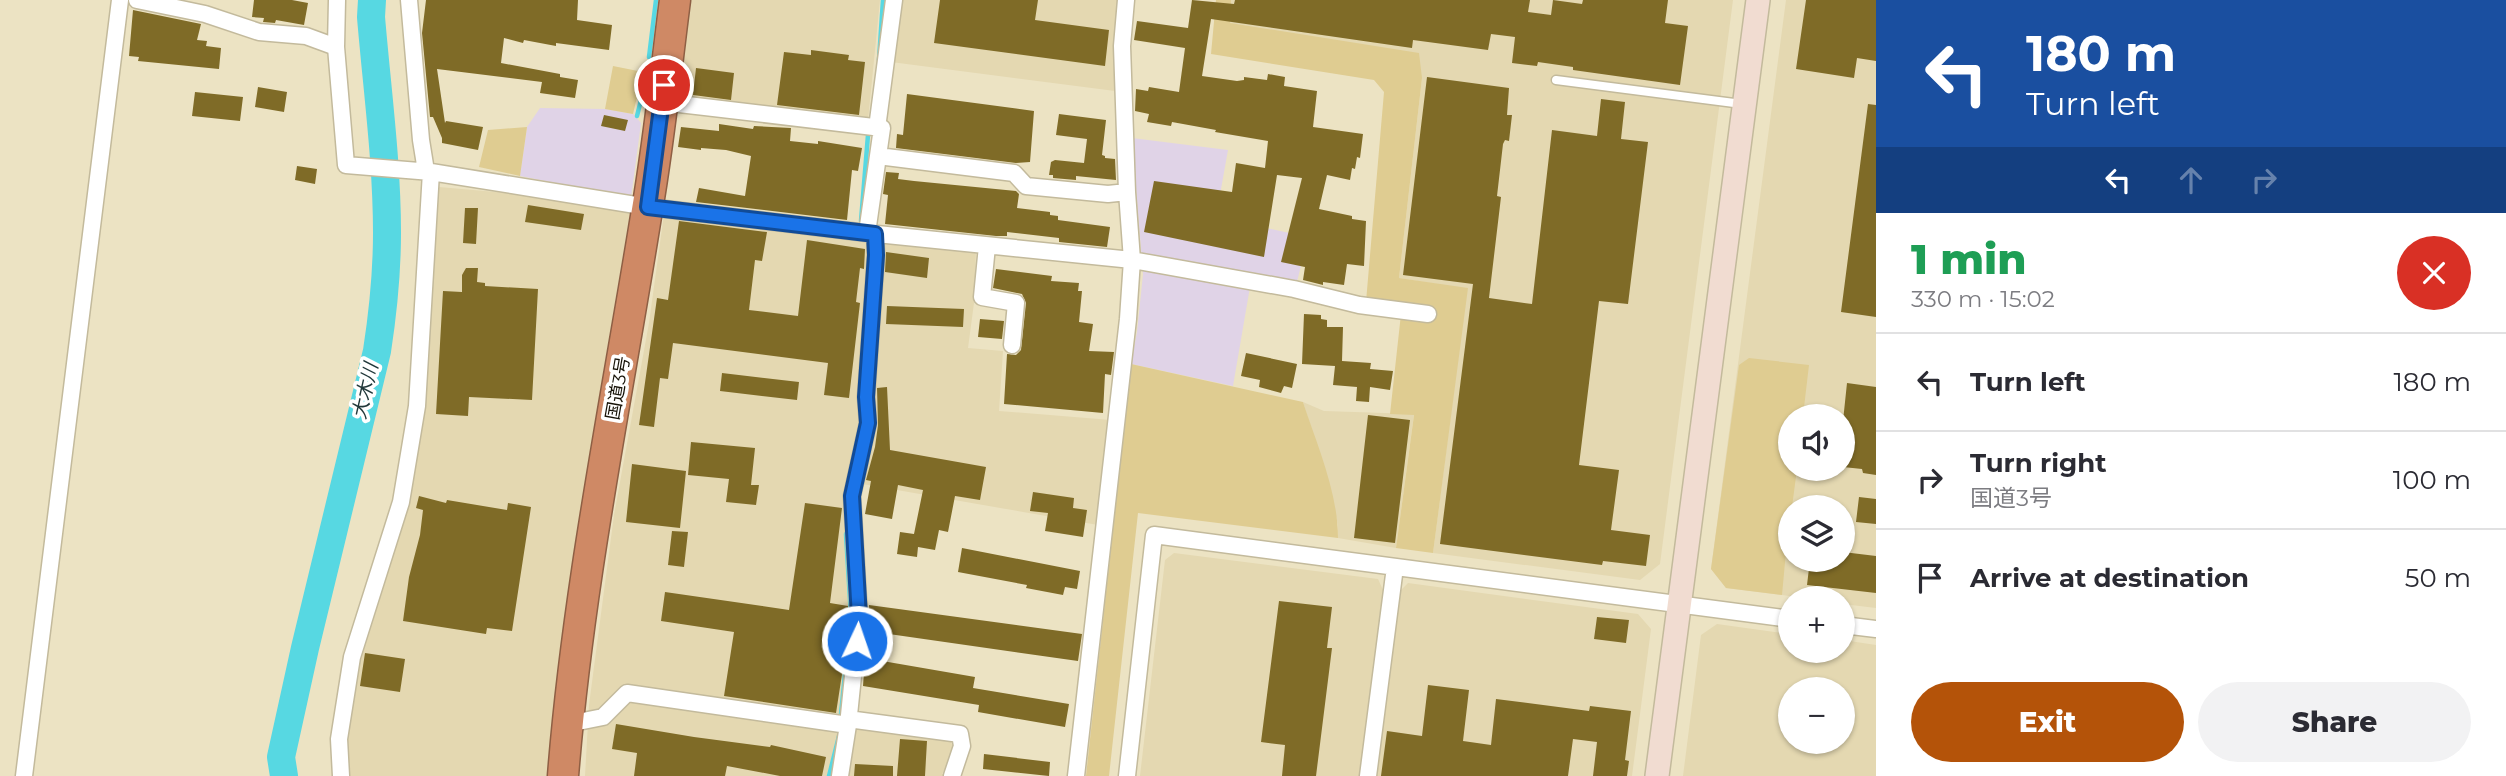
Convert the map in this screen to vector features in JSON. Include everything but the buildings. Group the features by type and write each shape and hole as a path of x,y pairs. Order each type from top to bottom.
{"highway":[{"name":"国道3号","path":"563,776 587,569 648,207 674,0"}],"street":[{"path":"24,776 120,0"},
{"path":"136,0 205,14 259,32 306,36 336,47"},
{"path":"337,0 336,47 346,165 428,171 648,207 871,234 1132,260 1294,289 1359,305 1428,314"},
{"path":"341,776 339,739 352,657 401,502 417,406 429,234 428,171 421,140 409,0"},
{"path":"877,128 894,0"},
{"path":"1076,776 1128,319 1132,260 1122,46 1126,0"},
{"path":"1657,776 1758,0"},
{"path":"662,102 881,128 871,234 876,255 866,397 868,423 852,496 859,617 840,776"},
{"path":"878,156 1014,173 1026,186 1108,194 1127,192"},
{"path":"988,246 982,297 1016,303 1012,345"},
{"path":"1127,776 1154,535 1778,617"},
{"path":"1368,776 1395,567"},
{"path":"1855,626 1876,629"},
{"path":"568,724 604,717 627,693 960,734 962,746 952,776"}],"lane":[{"path":"1556,80 1745,104"}],"shaded area":[{"path":"690,0 880,0 868,120 678,99"},
{"path":"901,0 1118,0 1115,91 891,62"},
{"path":"1216,0 1231,0 1230,23 1419,53 1422,78 1399,278 1468,288 1433,553 1396,548 1414,415 1390,414 1401,314 1366,302 1384,92 1374,80 1211,54"},
{"path":"1231,0 1733,0 1660,564 1640,580 1433,553 1467,289 1399,278 1422,78 1229,23"},
{"path":"1786,0 1876,0 1876,608 1855,605 1855,586 1778,586 1778,595 1726,588 1711,569"},
{"path":"613,66 643,72 633,114 605,109"},
{"path":"540,108 605,109 633,114 641,123 631,198 520,176 527,127"},
{"path":"527,127 520,176 479,167 488,130"},
{"path":"1132,138 1228,150 1216,217 1308,237 1296,286 1250,287 1233,386 1131,364 1143,274"},
{"path":"439,187 622,207 630,213 591,445 548,776 347,776 345,743 357,659 405,509 436,221 434,199"},
{"path":"664,214 778,231 976,251 974,303 968,348 1003,351 999,411 1111,420 1098,525 851,482 852,613 842,715 949,737 955,752 942,774 956,776 585,776 589,705 614,515 649,323"},
{"path":"1749,358 1809,365 1804,404 1778,404 1778,481 1795,481 1794,495 1778,495 1778,572 1784,572 1783,586 1778,586 1778,594 1726,588 1711,569 1739,365"},
{"path":"1131,364 1303,402 1331,486 1338,538 1138,513 1109,776 1086,776"},
{"path":"1303,402 1324,411 1414,414 1396,548 1338,538 1338,525 1328,481"},
{"path":"1174,553 1378,579 1383,590 1359,776 1140,776 1165,560"},
{"path":"1408,583 1638,614 1651,629 1632,776 1377,776 1401,590"},
{"path":"1717,624 1778,632 1778,663 1855,663 1855,642 1876,645 1876,776 1683,776 1701,635"}],"waterway":[{"name":"大木川","path":"284,776 281,757 377,351 383,307 387,206 371,17 372,0"},
{"path":"649,57 656,0"},
{"path":"879,60 883,0"},
{"path":"637,116 647,76"},
{"path":"861,221 868,135"},
{"path":"841,714 851,616 846,534"},
{"path":"829,776 839,736"}],"route":[{"path":"664,85 648,207 875,234 876,255 866,397 868,423 866,442 857,468 852,496 859,617 857,641"}]}
